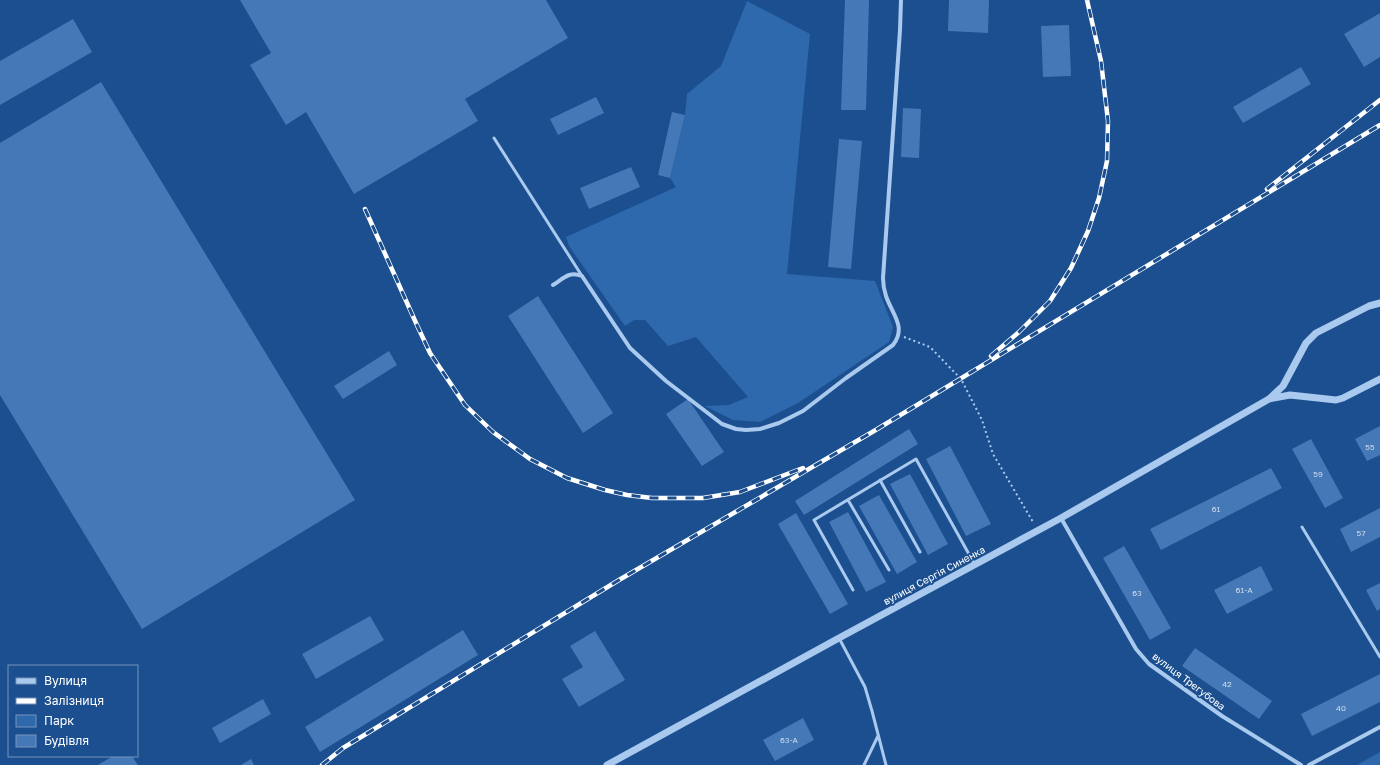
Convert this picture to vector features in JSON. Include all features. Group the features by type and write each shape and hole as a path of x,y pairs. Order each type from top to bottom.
{"street":[{"path":"553,285 570,274 575,273 582,276 630,348 666,381 722,424 736,429 760,429 779,423 803,411 893,345 899,336 899,328 886,298 883,278 901,0"},
{"name":"вулиця Сергія Синенка","path":"607,765 1038,531 1269,399 1283,386 1306,343 1316,334 1369,306 1380,303"},
{"name":"вулиця Сергія Синенка","path":"1269,399 1290,395 1336,400 1344,398 1380,379"},
{"name":"вулиця Трегубова","path":"1061,518 1136,649 1149,664 1222,716 1301,765"},
{"path":"1309,765 1380,727"}],"lane":[{"path":"494,138 582,276"},
{"path":"853,590 814,520 916,459 975,565"},
{"path":"880,480 920,552"},
{"path":"848,500 889,570"},
{"path":"1302,527 1380,657"},
{"path":"839,638 865,687 886,765"},
{"path":"864,765 878,736"}],"path":[{"path":"899,336 930,347 961,379 982,420 993,454 1038,531"}],"green space":[{"path":"747,1 810,34 787,274 875,281 893,327 889,342 798,403 760,422 733,420 705,406 729,405 748,397 696,337 668,346 645,320 634,320 625,326 569,246 566,237 676,187 670,178 685,115 687,94 721,66"},
{"path":"1380,752 1380,765 1357,765"}],"building":[{"path":"240,0 546,0 568,38 465,99 478,121 354,194 306,112 286,125 250,65 271,53"},
{"path":"845,0 869,0 866,110 841,110"},
{"path":"949,0 989,0 988,33 948,31"},
{"path":"1380,13 1380,57 1364,67 1344,34"},
{"path":"73,19 92,52 0,105 0,61"},
{"path":"1069,25 1071,76 1043,77 1041,26"},
{"path":"1301,67 1311,84 1243,123 1233,107"},
{"path":"101,82 355,500 142,629 0,395 0,143"},
{"path":"596,97 604,113 558,135 550,119"},
{"path":"903,108 921,109 919,158 901,157"},
{"path":"672,112 685,115 670,178 658,175"},
{"path":"839,139 862,141 851,269 828,267"},
{"path":"631,167 640,187 589,209 580,188"},
{"path":"538,296 613,413 583,433 508,316"},
{"path":"389,351 397,365 343,399 334,386"},
{"path":"688,399 724,452 702,466 666,414"},
{"path":"1380,426 1380,455 1367,461 1355,439"},
{"path":"909,429 918,444 804,515 795,501"},
{"path":"1311,439 1343,498 1325,508 1292,449"},
{"path":"950,446 991,524 966,536 926,459"},
{"path":"1271,468 1282,488 1161,550 1150,529"},
{"path":"910,474 948,544 928,555 890,484"},
{"path":"879,495 917,562 897,574 859,506"},
{"path":"1380,508 1380,537 1351,552 1340,529"},
{"path":"848,512 886,582 866,592 829,522"},
{"path":"796,513 848,604 830,614 778,524"},
{"path":"1124,546 1171,628 1150,640 1103,558"},
{"path":"1261,566 1273,590 1227,614 1214,590"},
{"path":"1380,583 1380,609 1377,611 1366,590"},
{"path":"370,616 384,640 316,679 302,654"},
{"path":"463,630 478,655 320,752 305,727"},
{"path":"595,631 625,680 579,707 562,679 583,667 570,646"},
{"path":"1195,648 1272,701 1259,719 1182,666"},
{"path":"1380,674 1380,702 1312,736 1301,714"},
{"path":"263,699 271,714 220,743 212,728"},
{"path":"803,718 814,740 775,761 763,740"},
{"path":"111,757 133,757 138,765 98,765"},
{"path":"251,759 254,765 241,765"}],"railway":[{"path":"991,356 1019,332 1050,301 1071,268 1088,231 1099,198 1107,161 1108,121 1101,61 1087,0"},
{"path":"1267,189 1380,100"},
{"path":"322,765 343,748 619,580 874,431 1380,125"},
{"path":"365,209 430,353 465,405 493,432 530,459 567,478 605,490 627,495 652,498 703,498 740,492 803,468"}]}
